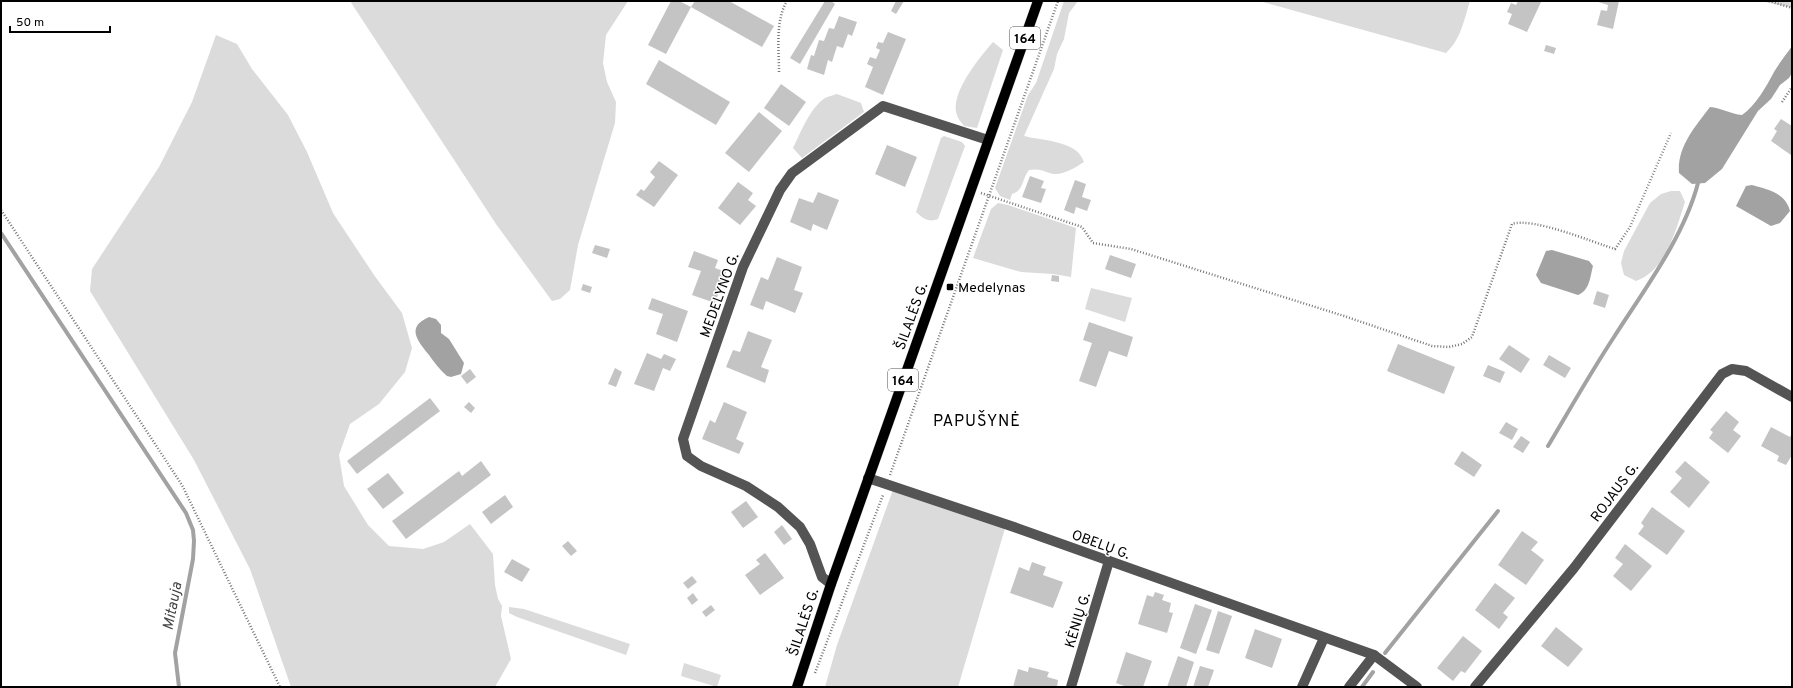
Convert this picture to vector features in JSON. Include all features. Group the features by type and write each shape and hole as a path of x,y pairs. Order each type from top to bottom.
{"main road":[{"name":"ŠILALĖS G.","path":"797,687 830,584 1038,1"}],"street":[{"name":"MEDELYNO G.","path":"830,584 822,577 810,544 800,527 778,507 746,486 701,466 687,456 683,439 743,267 780,190 792,173 883,106 988,140"},
{"name":"ROJAUS G.","path":"1476,687 1574,568 1722,374 1732,369 1746,371 1792,397"},
{"name":"OBELŲ G.","path":"868,478 1374,655 1417,687"},
{"name":"KĖNIŲ G.","path":"1071,687 1109,562"},
{"path":"1302,687 1324,638"},
{"path":"1349,687 1374,655"}],"path":[{"path":"779,72 778,45 781,21 787,1"},
{"path":"814,677 887,484 988,195 1058,1"},
{"path":"1769,1 1792,8"},
{"path":"1782,102 1792,87"},
{"path":"971,190 1082,227 1093,243 1131,249 1344,316 1432,346 1449,347 1462,344 1472,337 1512,224 1519,222 1548,227 1615,249 1630,227 1671,133"},
{"path":"1,210 182,485 280,687"}],"shaded area":[{"path":"350,1 628,1 606,35 603,63 607,82 616,102 615,123 578,245 570,290 560,299 552,301 496,224"},
{"path":"1064,1 1078,1 1069,13 1064,39 1057,54 1054,69 1024,136 1067,145 1080,155 1084,162 1070,170 1058,174 1040,170 1029,170 1021,187 1012,194 1010,200 1000,196 995,188 1028,95 1036,83"},
{"path":"1259,1 1470,1 1459,35 1446,53"},
{"path":"1761,1 1792,1 1792,8"},
{"path":"216,35 237,44 252,69 288,115 307,152 333,213 374,275 402,313 412,348 405,372 379,404 350,424 339,455 344,486 368,525 389,546 423,549 444,542 470,524 493,554 495,585 498,599 502,606 501,616 511,659 495,687 291,687 250,569 194,460 90,291 92,269 159,167 192,102"},
{"path":"993,42 1003,50 977,128 964,126 957,115 957,97 967,76"},
{"path":"1792,46 1792,73 1789,78 1780,85 1771,99 1758,111 1722,169 1705,183 1692,184 1679,173 1679,164 1684,146 1699,122 1710,107 1742,115 1747,111 1768,84 1776,69"},
{"path":"837,94 861,103 864,112 802,158 793,148 806,121 820,102 825,98"},
{"path":"944,136 962,142 965,146 938,219 928,220 916,212 941,138"},
{"path":"1752,185 1775,193 1788,205 1790,211 1780,223 1771,226 1736,206 1746,186"},
{"path":"1671,191 1680,191 1685,202 1673,236 1662,259 1655,268 1646,276 1636,281 1624,275 1621,263 1624,251 1650,203 1661,194"},
{"path":"998,203 1076,228 1071,277 1021,272 973,258 991,209"},
{"path":"1552,250 1589,261 1593,266 1589,283 1582,293 1578,295 1541,283 1536,275 1546,251"},
{"path":"1091,288 1132,298 1125,322 1085,309"},
{"path":"429,317 436,319 441,325 441,333 449,339 464,363 461,374 451,377 447,376 435,363 418,339 416,329 418,325"},
{"path":"894,487 1006,525 958,687 825,687 837,645"},
{"path":"509,607 524,609 630,644 626,655 517,617 509,613"},
{"path":"684,663 721,675 717,687 681,676"}],"building":[{"path":"671,1 679,1 691,7 666,54 648,45"},
{"path":"695,1 729,1 774,26 762,47 691,7"},
{"path":"825,1 831,1 835,4 800,64 790,58"},
{"path":"896,1 904,1 896,14 891,11"},
{"path":"1518,1 1541,2 1527,32 1508,24 1512,14 1507,12 1511,3 1516,5"},
{"path":"1595,1 1619,1 1613,29 1597,25 1601,10 1607,11 1608,5"},
{"path":"839,16 857,22 852,36 848,34 843,48 837,46 832,62 828,60 824,75 807,69 811,55 814,56 819,40 824,41 829,28 834,29"},
{"path":"888,32 906,39 883,95 865,87 873,67 867,64 870,57 876,59 880,50 876,48 878,42 883,43"},
{"path":"1546,45 1556,48 1554,54 1544,51"},
{"path":"659,60 730,102 716,125 646,84"},
{"path":"781,84 806,102 789,126 764,108"},
{"path":"759,112 782,131 749,172 725,153"},
{"path":"1781,119 1792,126 1791,155 1771,141 1777,131 1774,129"},
{"path":"887,145 917,157 905,187 875,174"},
{"path":"659,161 678,175 654,207 636,195 641,189 644,191 655,177 650,172"},
{"path":"1030,176 1044,181 1041,188 1046,189 1041,203 1022,197"},
{"path":"1075,180 1086,184 1082,197 1091,200 1087,211 1076,207 1074,214 1064,210"},
{"path":"738,182 753,193 748,200 756,206 740,225 718,208"},
{"path":"818,192 839,200 827,230 813,224 811,231 790,222 799,198 813,203"},
{"path":"595,245 610,249 607,258 592,253"},
{"path":"694,251 718,260 715,268 726,272 715,303 692,295 701,271 688,267"},
{"path":"1110,255 1136,264 1131,278 1105,269"},
{"path":"777,257 802,267 794,290 803,293 795,313 766,301 763,310 750,305 761,277 768,280"},
{"path":"1052,275 1059,276 1059,282 1051,281"},
{"path":"583,284 592,287 590,293 581,290"},
{"path":"1597,291 1609,295 1605,308 1593,304"},
{"path":"652,298 688,311 677,342 656,334 663,314 648,309"},
{"path":"1089,322 1133,337 1127,357 1109,351 1096,387 1079,381 1092,343 1083,340"},
{"path":"748,331 772,340 761,367 769,370 765,383 726,367 733,350 740,352"},
{"path":"1398,344 1455,367 1444,394 1387,371"},
{"path":"1509,345 1530,359 1521,373 1499,359"},
{"path":"647,353 661,359 664,354 676,359 670,371 663,368 654,391 634,384"},
{"path":"1549,355 1571,368 1565,378 1543,365"},
{"path":"1488,365 1505,372 1500,383 1483,376"},
{"path":"615,368 622,372 616,387 608,384"},
{"path":"470,369 476,377 467,384 461,376"},
{"path":"430,398 440,411 357,474 347,461"},
{"path":"469,402 475,408 471,413 464,407"},
{"path":"724,402 747,412 736,439 744,443 739,454 702,439 710,420 715,423"},
{"path":"1726,411 1739,422 1733,430 1741,436 1728,453 1709,438 1713,432 1710,430"},
{"path":"1506,422 1518,429 1512,440 1499,433"},
{"path":"1771,427 1790,437 1792,433 1792,455 1786,465 1777,461 1779,456 1761,446"},
{"path":"1521,436 1530,442 1523,453 1513,447"},
{"path":"1462,451 1482,465 1474,477 1454,464"},
{"path":"481,461 491,475 406,539 392,521 459,471 462,476"},
{"path":"1685,461 1710,482 1689,508 1670,492 1682,478 1675,472"},
{"path":"388,473 404,493 383,509 367,489"},
{"path":"505,495 513,507 491,524 482,512"},
{"path":"746,501 758,517 743,528 731,512"},
{"path":"1652,507 1685,531 1667,555 1638,534 1644,526 1641,523"},
{"path":"782,525 792,539 784,545 774,532"},
{"path":"1522,531 1538,542 1531,550 1544,560 1526,585 1498,565"},
{"path":"568,541 577,551 571,556 562,546"},
{"path":"1625,544 1652,566 1631,591 1613,576 1623,564 1615,558"},
{"path":"765,553 784,578 760,595 745,575 760,564 756,560"},
{"path":"512,559 530,569 522,582 504,572"},
{"path":"1032,562 1046,567 1043,575 1063,582 1053,608 1010,593 1019,567 1029,571"},
{"path":"692,576 697,582 688,589 683,583"},
{"path":"1495,583 1515,598 1503,613 1508,617 1499,629 1475,610"},
{"path":"1155,592 1164,595 1162,600 1171,603 1169,612 1173,613 1167,633 1138,624 1147,595 1153,597"},
{"path":"693,593 698,600 692,605 687,598"},
{"path":"1195,604 1212,610 1196,654 1180,648"},
{"path":"711,605 715,610 706,617 702,612"},
{"path":"1218,611 1232,616 1219,654 1206,650"},
{"path":"1556,627 1583,649 1568,667 1541,646"},
{"path":"1255,629 1282,639 1272,668 1245,658"},
{"path":"1463,636 1482,651 1465,673 1461,671 1453,681 1437,668"},
{"path":"1126,652 1152,661 1143,687 1127,687 1116,683"},
{"path":"1178,656 1194,662 1186,687 1167,687"},
{"path":"1200,666 1214,670 1208,687 1193,687"},
{"path":"1029,667 1049,672 1047,677 1058,680 1057,687 1013,687 1018,669 1028,672"}],"waterway":[{"path":"1548,446 1597,364 1662,263 1683,223 1692,203 1698,183"},
{"name":"Mitauja","path":"1,233 186,513 193,530 193,559 175,653 179,687"},
{"path":"1385,653 1498,511"},
{"path":"1362,687 1373,672"}],"place":[{"name":"Medelynas","path":"950,287"}],"district":[{"name":"PAPUŠYNĖ","path":"977,420"}]}
